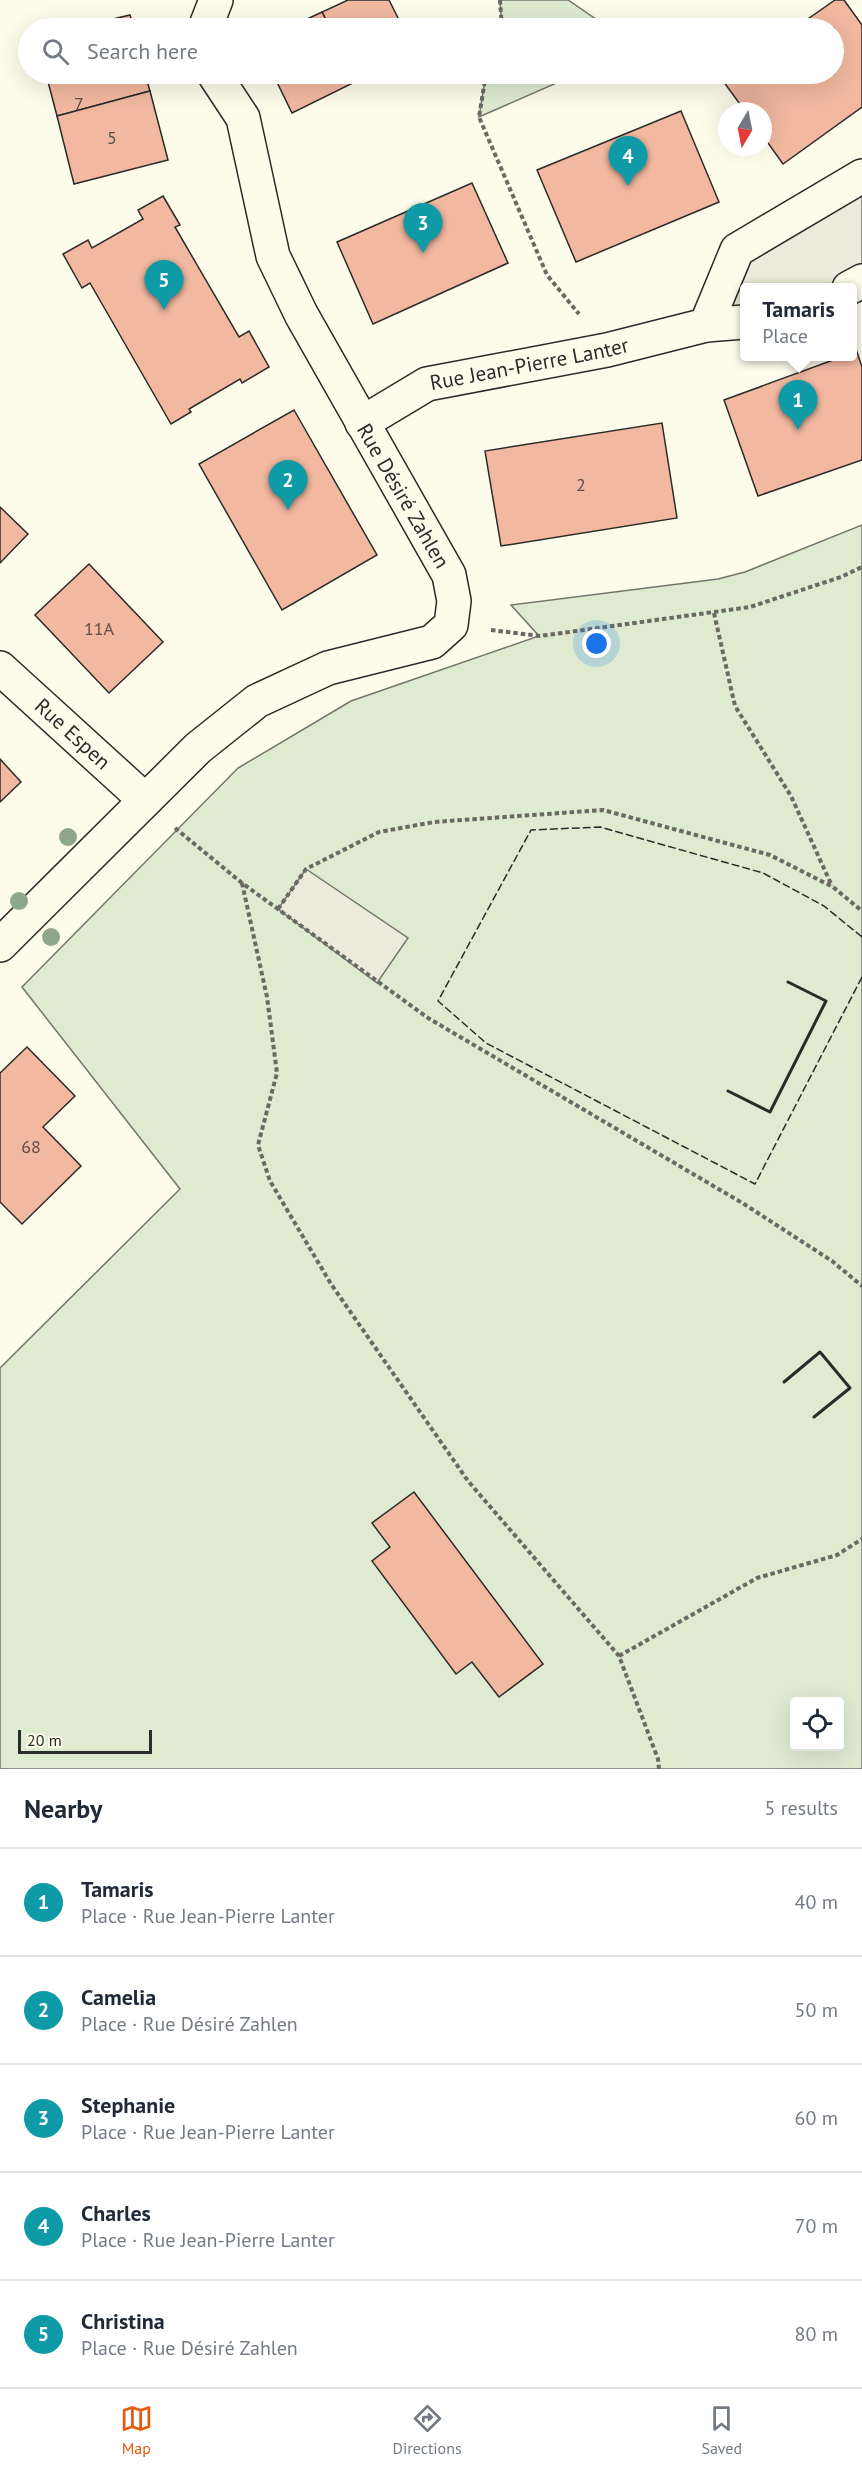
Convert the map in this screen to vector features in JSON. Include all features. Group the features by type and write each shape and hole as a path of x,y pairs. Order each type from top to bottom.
{"street":[{"path":"209,18 216,0"},
{"name":"Rue Désiré Zahlen","path":"221,84 243,118 273,256 301,314 449,575 454,601 451,625"},
{"path":"706,326 737,250 862,176"},
{"name":"Rue Jean-Pierre Lanter","path":"362,423 427,384 608,350 706,326 740,322"},
{"path":"0,945 198,748 257,701 328,668 432,642 451,625"},
{"name":"Rue Espen","path":"0,668 145,800"}],"path":[{"path":"500,0 501,18"},
{"path":"484,84 479,117 546,275 608,350"},
{"path":"451,625 540,636 714,613 750,607 841,577 862,567"},
{"path":"714,613 735,706 791,796 833,887"},
{"path":"145,800 194,846 242,883 428,1018 744,1204 832,1261 862,1286"},
{"path":"278,909 306,869 380,832 434,822 603,810 770,855 833,887 862,911"},
{"path":"242,883 267,997 278,1073 258,1145 270,1181 331,1284 468,1481 619,1656 658,1759 659,1769"},
{"path":"619,1656 757,1578 837,1555 862,1539"}],"green space":[{"path":"500,0 568,0 594,18 501,18"},
{"path":"484,84 554,84 479,117"},
{"path":"862,525 862,1769 0,1769 0,1368 180,1189 22,987 238,768 351,701 539,636 511,605 718,579 745,572"}],"shaded area":[{"path":"862,176 862,281 857,283 740,283 740,322 706,325 737,250"},
{"path":"306,869 408,938 377,983 278,909"}],"building":[{"path":"348,0 389,0 398,18 325,18 322,12"},
{"path":"835,0 844,0 862,25 862,107 783,164 772,149 772,102 738,102 725,84 844,84 844,18 809,18"},
{"path":"322,12 325,18 309,18"},
{"path":"49,84 148,84 150,91 57,116"},
{"path":"278,84 351,84 292,113"},
{"path":"150,91 168,160 74,184 57,116"},
{"path":"681,111 719,202 576,262 537,170"},
{"path":"472,183 508,263 373,324 337,242"},
{"path":"163,196 180,225 175,227 239,337 249,331 269,367 242,383 240,379 189,409 191,412 171,424 90,283 82,288 63,254 88,240 92,248 143,219 138,210"},
{"path":"857,352 862,367 862,460 758,496 724,400 830,361 857,361"},
{"path":"294,410 377,555 282,610 199,464"},
{"path":"662,423 677,518 501,546 485,451"},
{"path":"0,507 28,534 0,563"},
{"path":"89,564 163,642 109,693 35,615"},
{"path":"0,759 21,782 0,802"},
{"path":"27,1047 75,1096 43,1127 81,1166 22,1224 0,1202 0,1073"},
{"path":"414,1492 543,1664 499,1697 472,1662 456,1674 372,1561 390,1547 372,1523"}],"fence":[{"path":"862,937 824,906 763,873 600,827 531,830 438,1001 486,1043 755,1184 862,977"}],"wall":[{"path":"728,1091 770,1112 826,1001 788,982"},
{"path":"784,1382 820,1352 850,1388 814,1417"}],"place":[{"name":"Charles","path":"628,186"},
{"name":"Stephanie","path":"423,253"},
{"name":"Christina","path":"164,310"},
{"name":"Tamaris","path":"798,430"},
{"name":"Camelia","path":"288,510"}]}
